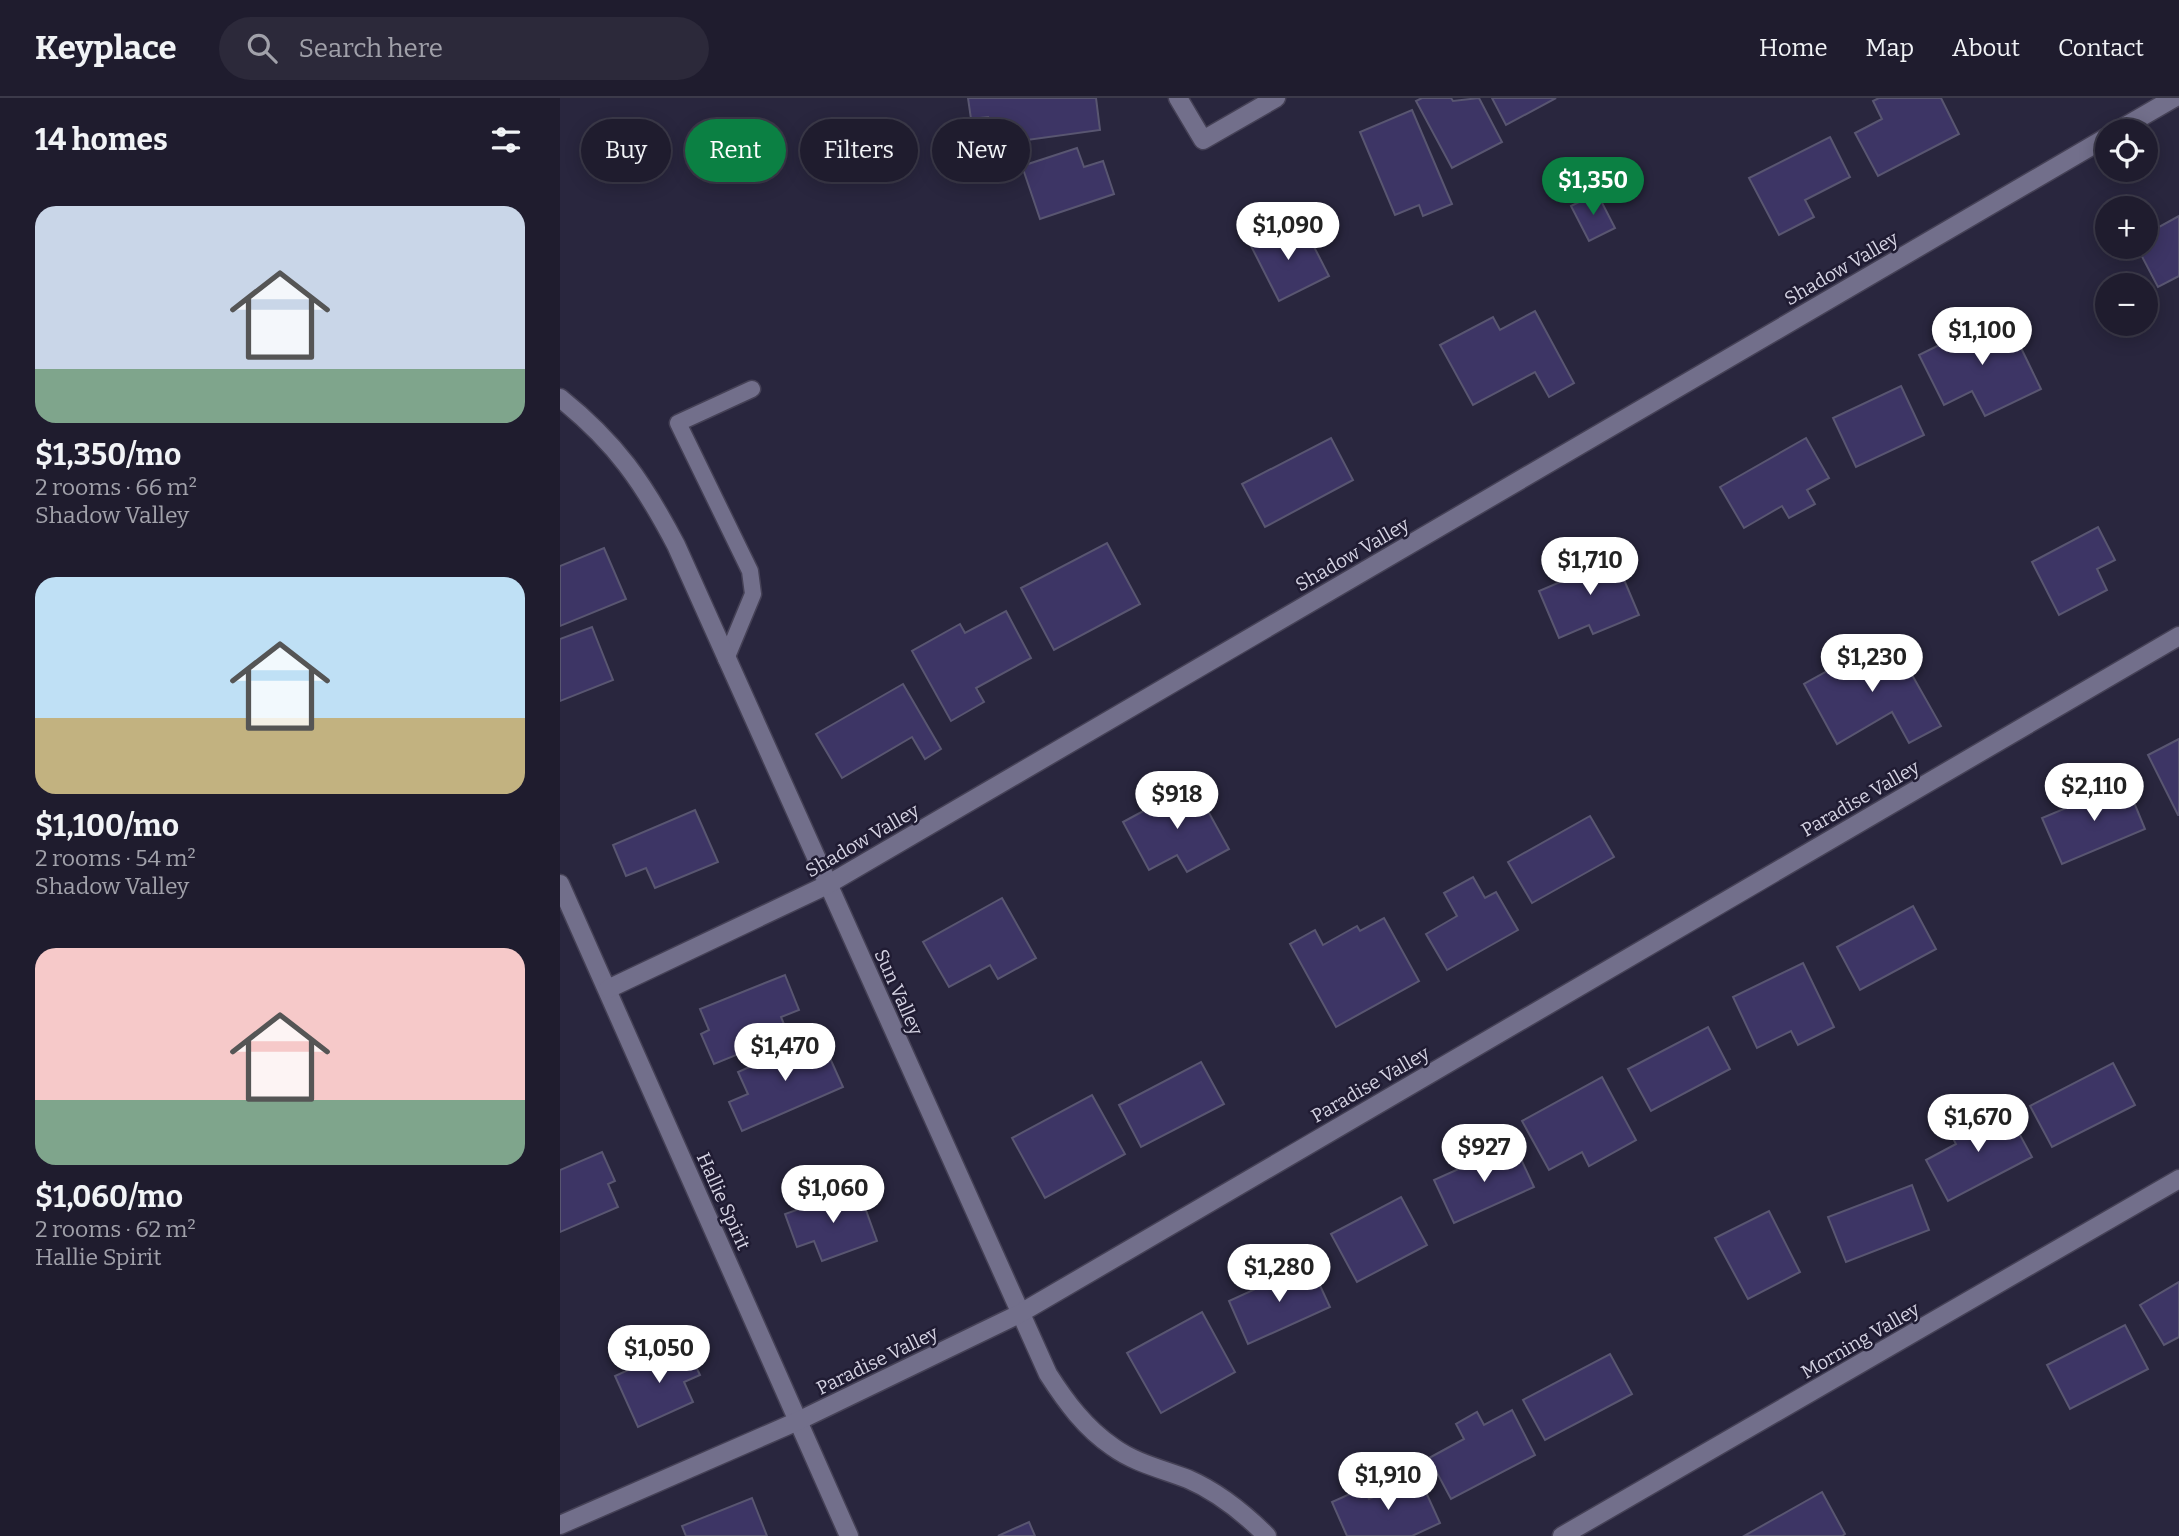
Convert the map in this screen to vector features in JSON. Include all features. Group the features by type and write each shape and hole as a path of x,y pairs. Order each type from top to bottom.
{"street":[{"path":"1178,98 1203,141 1276,98"},
{"path":"2138,119 2174,98"},
{"name":"Shadow Valley","path":"608,989 827,886 2095,144"},
{"name":"Sun Valley","path":"560,398 607,441 645,487 676,545 1048,1374 1084,1422 1113,1447 1148,1466 1207,1488 1244,1513 1266,1536"},
{"name":"Paradise Valley","path":"560,1525 798,1421 1019,1314 2179,636"},
{"name":"Hallie Spirit","path":"560,884 849,1536"},
{"name":"Morning Valley","path":"1562,1536 2179,1180"}],"lane":[{"path":"726,659 753,594 750,571 678,423 752,389"}],"building":[{"path":"968,98 1096,98 1100,130 1030,140 1030,119 971,119"},
{"path":"1422,98 1451,98 1453,101 1479,98 1502,142 1452,168 1416,101"},
{"path":"1492,98 1556,98 1506,125"},
{"path":"1879,98 1941,98 1959,134 1878,176 1855,133 1882,119 1873,101"},
{"path":"1412,110 1452,204 1423,216 1419,205 1395,215 1360,132"},
{"path":"1830,137 1850,177 1805,200 1814,217 1779,235 1749,178"},
{"path":"1077,148 1084,167 1103,161 1114,194 1040,219 1027,182 1030,182 1030,163"},
{"path":"1597,193 1615,228 1589,241 1571,206"},
{"path":"2179,216 2179,276 2158,287 2158,273 2151,273 2143,259 2158,259 2158,227"},
{"path":"1279,225 1290,247 1309,237 1329,276 1279,301 1248,240"},
{"path":"1535,311 1574,383 1549,397 1535,372 1473,405 1440,345 1493,317 1500,330"},
{"path":"2004,313 2041,389 1985,416 1972,391 1944,405 1919,355"},
{"path":"1901,386 1924,435 1856,467 1833,418"},
{"path":"1331,438 1353,480 1265,527 1242,484"},
{"path":"1806,438 1829,478 1807,490 1815,504 1789,518 1782,506 1744,528 1720,487"},
{"path":"2098,527 2115,560 2097,569 2107,590 2059,615 2032,562"},
{"path":"1107,543 1140,604 1054,650 1021,588"},
{"path":"604,548 626,599 560,626 560,566"},
{"path":"1611,549 1639,615 1593,634 1589,625 1559,638 1539,591 1565,580 1560,570"},
{"path":"1006,611 1031,658 976,688 984,702 951,721 912,651 960,624 965,633"},
{"path":"592,627 613,680 560,701 560,639"},
{"path":"1890,636 1941,726 1909,743 1892,712 1837,744 1804,684"},
{"path":"903,684 941,749 925,759 912,737 842,778 816,734"},
{"path":"2179,739 2179,815 2178,815 2148,755"},
{"path":"2126,783 2145,829 2062,864 2042,818"},
{"path":"1193,784 1229,849 1187,872 1177,855 1149,870 1123,822"},
{"path":"695,810 718,862 655,888 646,868 626,876 613,845"},
{"path":"1590,816 1614,857 1532,903 1508,862"},
{"path":"1473,877 1485,898 1496,892 1518,930 1447,970 1426,934 1457,916 1444,893"},
{"path":"1002,898 1036,958 998,979 990,965 949,987 923,942"},
{"path":"1913,906 1936,949 1860,990 1837,947"},
{"path":"1384,918 1419,981 1336,1027 1290,944 1315,930 1323,945 1357,926 1360,931"},
{"path":"1803,963 1834,1027 1798,1045 1791,1031 1757,1048 1733,997"},
{"path":"785,975 799,1010 781,1017 788,1034 714,1064 701,1034 709,1030 700,1009"},
{"path":"1708,1027 1730,1069 1651,1111 1628,1069"},
{"path":"820,1036 843,1087 742,1131 729,1102 748,1094 738,1072"},
{"path":"1201,1062 1224,1104 1141,1147 1119,1105"},
{"path":"2113,1063 2135,1105 2052,1147 2030,1106"},
{"path":"1602,1077 1636,1140 1589,1166 1582,1152 1549,1170 1522,1121"},
{"path":"1092,1095 1125,1154 1045,1198 1012,1138"},
{"path":"1974,1112 1981,1127 2008,1113 2032,1157 1948,1201 1926,1160 1956,1144 1947,1127"},
{"path":"1514,1144 1534,1187 1454,1223 1434,1180"},
{"path":"602,1152 615,1181 608,1184 618,1207 560,1232 560,1170"},
{"path":"1912,1185 1929,1230 1846,1262 1828,1217"},
{"path":"858,1188 877,1241 822,1261 814,1241 797,1247 785,1214"},
{"path":"1401,1197 1427,1245 1357,1282 1331,1234"},
{"path":"1769,1211 1800,1272 1748,1299 1715,1238"},
{"path":"1310,1264 1330,1307 1248,1344 1229,1301"},
{"path":"2179,1282 2179,1337 2164,1345 2140,1305"},
{"path":"1202,1312 1235,1372 1161,1413 1127,1353"},
{"path":"2125,1325 2148,1369 2070,1409 2047,1365"},
{"path":"685,1344 700,1375 684,1382 693,1402 638,1427 615,1376"},
{"path":"1610,1354 1632,1394 1545,1440 1523,1400"},
{"path":"1512,1410 1535,1455 1451,1499 1429,1458 1464,1439 1456,1424 1477,1412 1484,1425"},
{"path":"1419,1477 1440,1523 1412,1536 1347,1536 1332,1502 1363,1488 1369,1499"},
{"path":"1822,1492 1845,1534 1842,1536 1744,1536"},
{"path":"752,1498 767,1536 686,1536 682,1526"},
{"path":"1029,1522 1035,1536 998,1536"}]}
